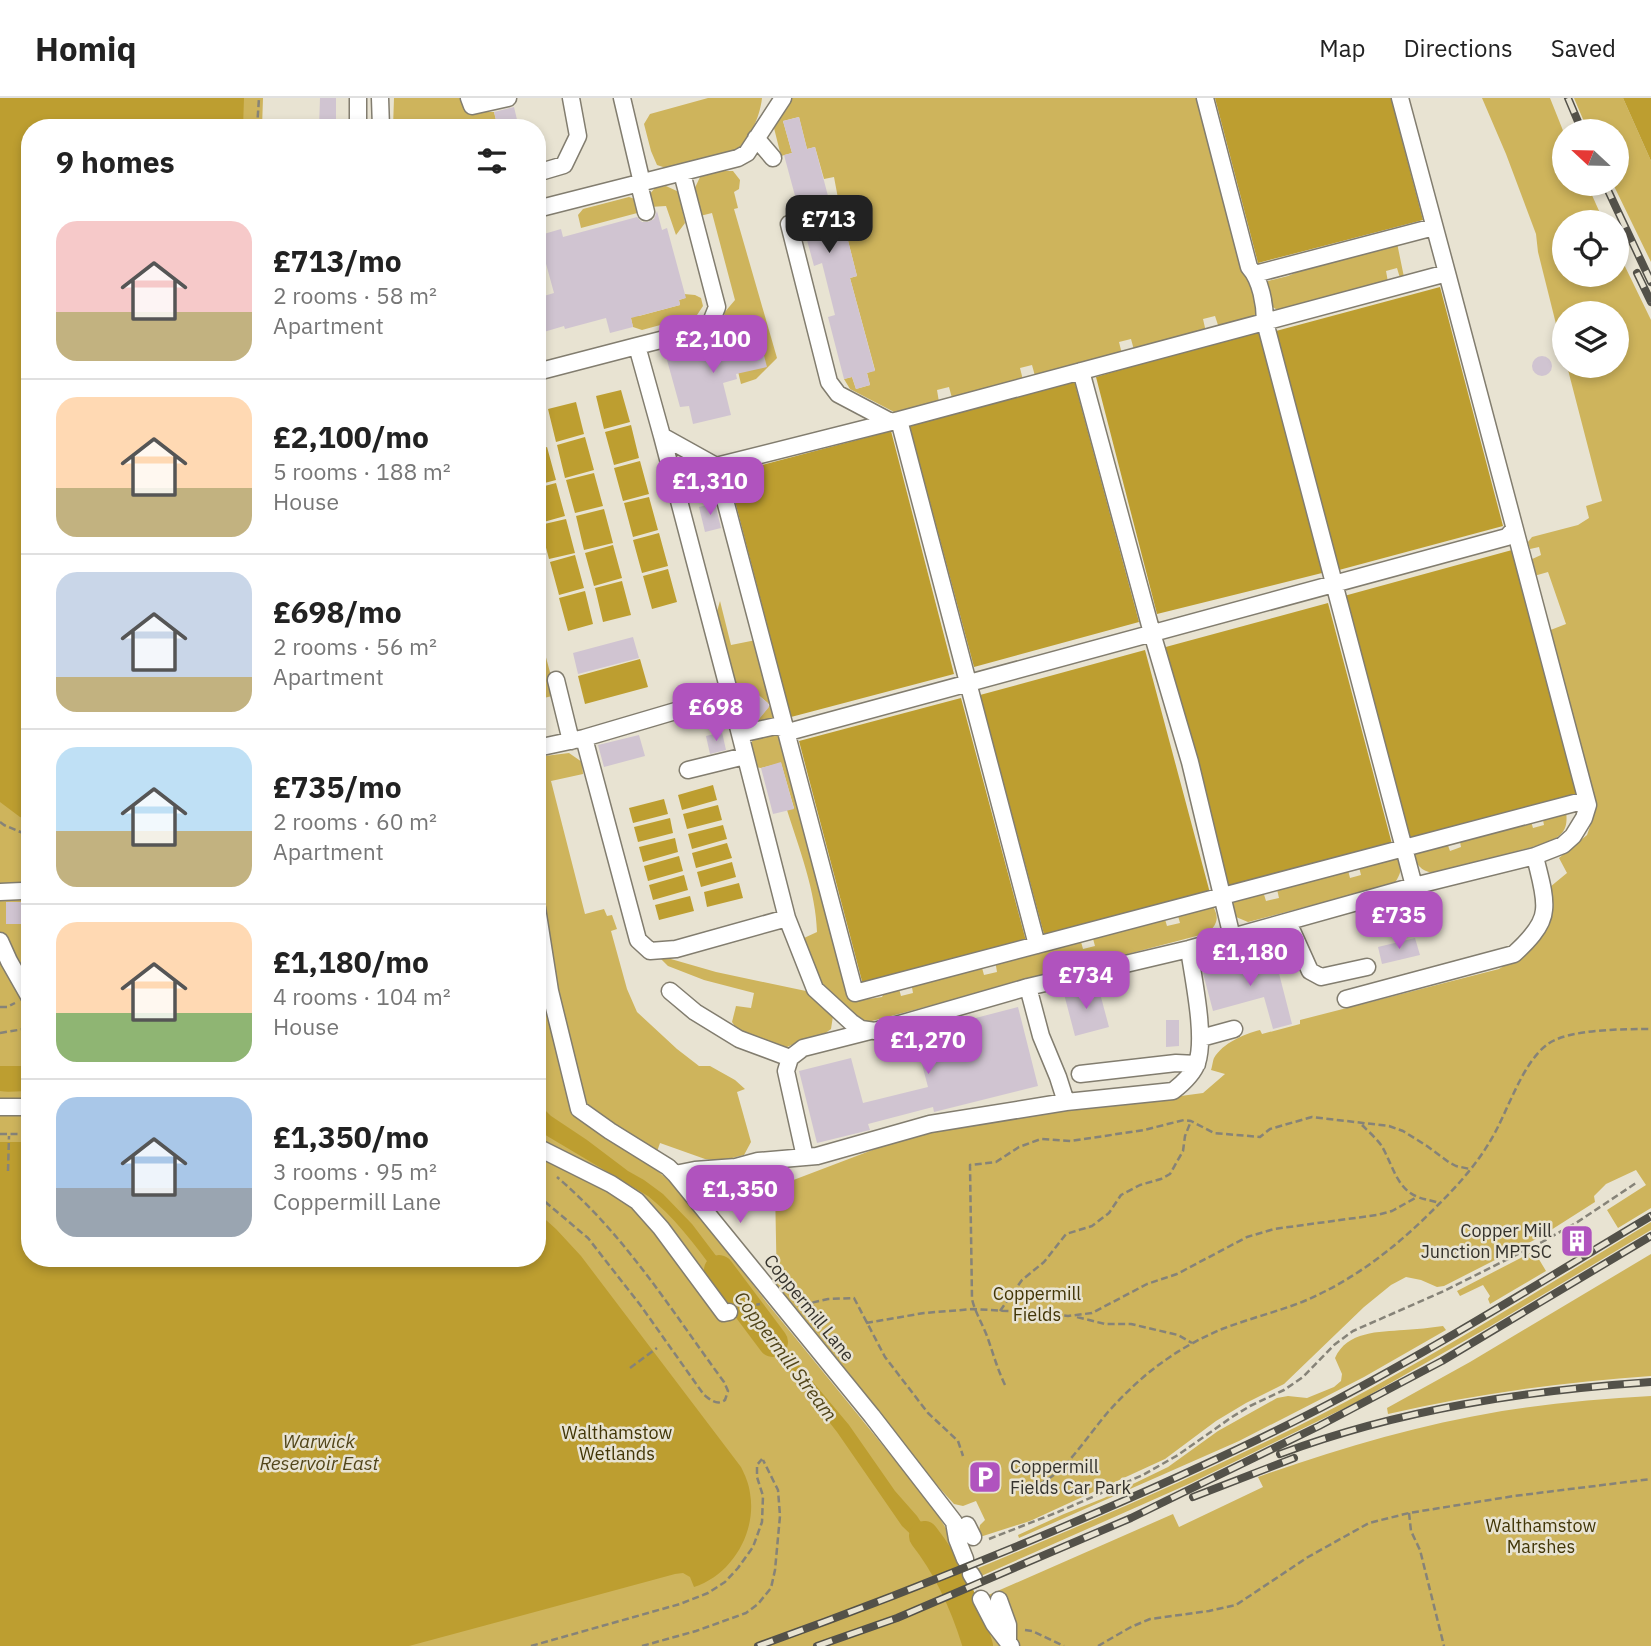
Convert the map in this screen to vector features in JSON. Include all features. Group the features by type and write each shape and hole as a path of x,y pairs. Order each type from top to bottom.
{"street":[{"path":"358,98 358,119"},
{"path":"380,98 381,119"},
{"path":"469,98 471,106 508,98"},
{"path":"546,170 564,165 578,136 571,98"},
{"path":"622,98 646,212"},
{"path":"546,207 738,158 747,153 782,98"},
{"path":"1205,98 1249,267 1255,274 1265,309 1265,321 1414,886"},
{"path":"805,1157 786,1071 790,1058 803,1048 1028,987 1189,949 1414,886 1535,856 1563,845 1573,836 1584,818 1588,805 1400,98"},
{"path":"757,138 773,158"},
{"path":"546,370 696,331 711,322 716,307 682,173"},
{"path":"789,224 829,382 838,394 895,421 1037,945"},
{"path":"1255,274 1434,227"},
{"path":"662,436 716,466 895,421 1447,272"},
{"path":"637,346 787,918 815,989 851,1022 861,1029 872,1031"},
{"path":"1081,371 1190,762 1232,937"},
{"path":"716,466 855,993 1586,800"},
{"path":"740,734 776,726 792,731 1507,537 1514,529"},
{"path":"556,680 578,739 638,940 650,951 676,949 787,918"},
{"path":"546,746 730,695"},
{"path":"688,770 745,755"},
{"path":"1346,999 1514,954 1532,938 1545,912 1535,856"},
{"path":"0,892 21,891"},
{"path":"1287,922 1310,971 1321,977 1367,967"},
{"path":"0,942 21,980"},
{"path":"676,1174 736,1167 758,1161 817,1156 930,1124 1066,1102 1173,1091 1184,1083 1197,1064 1201,1038 1189,949"},
{"name":"Coppermill Lane","path":"546,965 579,1109 676,1174 964,1528"},
{"path":"1028,987 1041,1035 1059,1077 1066,1102"},
{"path":"670,991 695,1012 739,1039 790,1058"},
{"path":"1201,1038 1234,1029"},
{"path":"1080,1074 1176,1063 1197,1064"},
{"path":"0,1107 21,1105"},
{"path":"546,1152 611,1184 637,1201 661,1228 724,1313 729,1312"},
{"path":"964,1528 957,1539 970,1571"},
{"path":"981,1598 994,1624 1009,1643"},
{"path":"999,1600 1007,1625 1009,1643"}],"path":[{"path":"257,119 258,98"},
{"path":"0,822 21,832"},
{"path":"1021,1495 1060,1469 1115,1405 1150,1371 1192,1343 1224,1328 1301,1302 1341,1284 1378,1259 1439,1203 1470,1169 1490,1143 1531,1062 1546,1045 1563,1036 1624,1029 1651,1029"},
{"path":"0,1033 21,1030"},
{"path":"1005,1385 996,1368 987,1335 971,1299 970,1165 996,1162 1019,1147 1041,1139 1070,1141 1144,1130 1176,1121 1191,1121 1214,1133 1260,1137 1270,1129 1312,1117 1390,1126 1404,1131 1450,1163 1470,1169"},
{"path":"1000,1311 1022,1280 1044,1262 1066,1234 1092,1226 1109,1213 1121,1195 1170,1174 1183,1151 1191,1121"},
{"path":"1361,1124 1381,1145 1397,1178 1405,1187 1418,1197 1439,1203"},
{"path":"0,1134 21,1134"},
{"path":"8,1171 9,1136"},
{"path":"546,1202 589,1238 704,1395 719,1403 725,1400 728,1391 724,1382 642,1268 595,1212 553,1173"},
{"path":"964,1528 982,1542 1058,1513 1143,1475 1178,1455 1232,1417 1303,1377 1334,1345 1353,1331 1444,1291 1529,1248 1576,1223 1636,1183"},
{"path":"866,1323 924,1313 974,1310 1074,1316 1092,1312 1147,1284 1177,1274 1247,1237 1274,1229 1377,1215 1392,1211 1418,1197"},
{"path":"786,1311 810,1302 854,1298 884,1357 928,1413 958,1441 964,1457"},
{"path":"1074,1316 1105,1324 1131,1324 1178,1335 1192,1343"},
{"path":"630,1368 657,1348"},
{"path":"531,1646 680,1604 708,1593 724,1582 753,1547 762,1522 763,1496 757,1477 757,1465 762,1460 778,1490 780,1516 771,1588 758,1604 746,1613 642,1646"},
{"path":"1098,1646 1150,1619 1236,1605 1280,1574 1369,1523 1409,1513 1514,1496 1651,1479"},
{"path":"1409,1513 1411,1531 1420,1549 1444,1646"},
{"path":"1009,1643 1016,1634 1028,1630 1064,1646"}],"green space":[{"name":"Walthamstow Wetlands","path":"0,98 263,98 262,119 21,119 21,1267 546,1267 546,756 569,753 582,762 583,774 551,781 585,914 604,909 607,916 612,915 617,929 611,931 627,989 637,1012 699,1066 710,1066 745,1089 737,1092 751,1142 744,1155 720,1161 705,1159 660,1143 652,1166 683,1193 767,1303 933,1507 953,1540 977,1600 1173,1514 1179,1527 1263,1487 1258,1477 1318,1457 1440,1423 1502,1411 1651,1396 1651,1646 0,1646"},
{"path":"394,98 461,98 466,112 494,112 496,119 393,119"},
{"path":"708,98 762,98 749,136 733,153 669,169 657,165 644,124 650,114"},
{"path":"792,98 1201,98 1256,295 1259,316 1219,328 1215,316 1203,319 1206,332 1134,350 1131,339 1119,342 1122,354 1035,376 1032,365 1020,368 1023,380 952,398 949,387 937,390 939,402 896,413 850,389 844,379 852,377 856,389 870,385 867,373 875,370 850,278 857,276 834,177 824,179 815,147 807,149 799,117 783,121 792,153 781,156 774,128"},
{"name":"Coppermill Fields","path":"1482,98 1550,98 1558,119 1552,119 1552,196 1592,196 1599,210 1552,210 1552,287 1629,287 1629,275 1651,320 1651,1208 1618,1228 1607,1210 1646,1185 1636,1170 1606,1184 1594,1196 1595,1202 1540,1237 1444,1286 1437,1287 1406,1277 1391,1285 1364,1307 1284,1384 1216,1421 1165,1459 1030,1521 983,1536 978,1535 980,1525 985,1520 976,1501 963,1506 954,1504 823,1343 777,1291 775,1187 932,1129 1203,1093 1225,1074 1211,1070 1214,1058 1228,1044 1241,1037 1260,1030 1262,1034 1300,1024 1300,1020 1499,969 1539,939 1551,910 1550,887 1567,873 1559,858 1587,835 1597,806 1566,707 1548,631 1566,624 1548,572 1534,576 1530,560 1541,555 1539,547 1530,549 1528,542 1532,537 1578,525 1589,518 1586,506 1602,501 1570,378 1629,378 1629,301 1552,301 1552,308 1536,234"},
{"path":"1574,98 1623,98 1651,161 1651,262 1629,217 1629,210 1626,210 1619,196 1629,196 1629,119 1583,119"},
{"path":"720,171 733,171 740,180 739,189 734,192 738,208 734,209 777,358 756,379 741,384 724,313 735,300 712,213 700,216 694,190 700,177"},
{"path":"666,186 679,192 685,223 676,235 666,206 650,207 648,196 655,188"},
{"path":"629,197 638,200 641,212 581,228 578,215 583,209"},
{"path":"1397,243 1404,277 1400,278 1397,268 1386,271 1388,282 1279,311 1271,306 1266,288 1268,281"},
{"path":"684,294 701,298 703,306 697,315 642,330 633,327 630,314 639,316 680,305 679,300 685,298"},
{"path":"720,601 731,645 756,640 776,719 764,722 758,720 770,705 755,692 742,707 716,615"},
{"path":"546,657 556,695 546,698"},
{"path":"772,733 780,735 852,994 862,1000 882,997 887,988 898,985 901,996 913,993 911,982 981,964 984,975 997,972 995,960 1080,938 1083,949 1095,946 1092,935 1164,916 1167,926 1180,923 1177,912 1213,906 1216,923 1208,933 868,1022 858,1018 811,972 804,938 817,932 816,917 806,870 787,810 794,808 781,763 755,767 750,747 753,739"},
{"path":"1566,809 1564,830 1547,843 1435,873 1422,869 1413,854 1412,849 1446,840 1450,851 1461,847 1459,837 1530,818 1533,828 1544,825 1542,815"},
{"path":"1396,852 1401,868 1394,884 1248,922 1236,917 1233,903 1239,894 1262,888 1266,901 1279,898 1276,885 1347,866 1350,878 1361,875 1358,863"},
{"path":"657,955 716,972 806,991 833,1016 831,1029 785,1048 739,1032 732,1022 736,1006 751,1008 754,993 704,980 668,966"},
{"path":"1651,1222 1651,1230 1357,1402 1191,1483 979,1577 976,1569 1193,1476 1362,1393 1487,1322"},
{"path":"1534,1251 1546,1271 1490,1304 1490,1296 1483,1285 1460,1296 1457,1291"},
{"path":"1651,1254 1651,1376 1519,1390 1388,1414 1387,1408"},
{"path":"1443,1326 1446,1330 1364,1377 1239,1441 1019,1538 1018,1535 1168,1467 1218,1431 1277,1398 1307,1398 1334,1387 1341,1381 1342,1374 1335,1358 1340,1349 1356,1338 1374,1333"}],"water":[{"path":"0,98 244,98 243,119 21,119 21,817 0,802"},
{"path":"1215,98 1391,98 1423,220 1258,263"},
{"path":"1623,98 1651,98 1651,161"},
{"path":"1440,287 1503,526 1339,570 1276,331"},
{"path":"1261,328 1326,572 1157,614 1096,377"},
{"path":"1074,380 1139,622 974,667 909,424"},
{"path":"621,390 630,422 604,429 596,396"},
{"path":"576,402 584,434 556,442 548,409"},
{"path":"631,425 639,458 614,465 605,432"},
{"path":"891,431 954,674 791,717 728,474"},
{"path":"585,437 594,470 565,478 557,445"},
{"path":"546,447 556,480 546,483"},
{"path":"640,461 649,494 623,501 614,468"},
{"path":"594,473 603,506 575,513 566,480"},
{"path":"556,483 565,516 546,521 546,486"},
{"path":"649,497 658,530 633,537 624,503"},
{"path":"604,509 613,543 584,550 576,516"},
{"path":"566,519 575,553 549,559 546,524"},
{"path":"659,533 668,566 642,573 633,540"},
{"path":"613,545 622,578 594,586 585,553"},
{"path":"1512,550 1579,795 1411,841 1344,596"},
{"path":"575,555 584,588 559,595 550,562"},
{"path":"668,569 677,602 652,609 643,576"},
{"path":"622,581 631,615 603,622 595,588"},
{"path":"585,591 593,624 568,631 559,598"},
{"path":"1328,603 1392,844 1227,889 1162,648"},
{"path":"1145,650 1210,893 1045,938 980,695"},
{"path":"640,659 648,687 585,704 578,676"},
{"path":"961,698 1026,941 863,985 799,741"},
{"path":"713,785 717,800 682,810 678,795"},
{"path":"664,799 668,814 633,823 629,808"},
{"path":"718,805 722,820 687,829 683,814"},
{"path":"670,818 673,833 638,842 634,827"},
{"path":"723,825 727,839 692,849 688,834"},
{"path":"675,838 678,852 643,862 639,847"},
{"path":"727,843 732,858 696,868 692,853"},
{"path":"679,856 683,871 648,881 644,866"},
{"path":"732,862 736,877 701,887 697,872"},
{"path":"684,875 688,890 653,900 649,885"},
{"path":"739,883 743,898 707,907 704,892"},
{"path":"690,896 694,911 659,920 655,905"},
{"path":"0,1066 21,1066 21,1092 0,1091"},
{"path":"546,1111 663,1194 692,1224 751,1302 738,1305 685,1233 648,1196 546,1135"},
{"name":"Warwick Reservoir East","path":"0,1142 21,1142 21,1267 546,1267 546,1220 581,1256 741,1467 749,1486 750,1522 739,1550 720,1573 694,1587 690,1577 683,1573 675,1574 409,1646 0,1646"},
{"path":"755,1309 766,1326 849,1425 895,1491 917,1516 953,1566 934,1571 924,1547 902,1526 837,1432 743,1312"}],"building":[{"path":"320,98 336,98 336,119 319,119"},
{"path":"514,107 517,119 496,119 494,112"},
{"path":"799,117 807,149 815,147 832,211 840,209 857,276 850,278 875,371 867,373 870,385 856,389 852,377 844,379 828,317 835,315 822,263 814,266 784,155 792,153 783,121"},
{"path":"657,211 662,230 667,228 686,298 679,300 680,305 631,318 633,327 610,333 606,318 546,331 546,295 554,293 546,264 546,233 561,229 563,237 637,217 642,222 654,219"},
{"path":"759,336 767,367 736,374 737,379 723,383 731,415 693,424 689,406 680,407 667,360 714,346 713,341 726,337 728,343"},
{"path":"1538,356 1546,356 1552,362 1552,370 1546,376 1538,376 1532,370 1532,362"},
{"path":"715,503 721,528 705,532 699,507"},
{"path":"633,637 639,658 578,674 573,653"},
{"path":"754,692 768,703 769,707 759,719 743,705"},
{"path":"722,732 726,750 710,754 706,736"},
{"path":"639,735 645,756 604,767 598,745"},
{"path":"781,762 794,809 773,814 761,768"},
{"path":"6,902 21,902 21,924 6,924"},
{"path":"1415,938 1420,955 1382,964 1378,947"},
{"path":"1274,954 1292,1024 1273,1029 1264,997 1213,1011 1203,973"},
{"path":"1098,986 1109,1027 1075,1036 1064,994"},
{"path":"1018,1007 1038,1086 934,1112 933,1107 868,1124 870,1130 817,1143 799,1071 851,1058 863,1103 928,1087 914,1034"},
{"path":"1166,1020 1179,1020 1179,1046 1166,1047"}],"waterway":[{"name":"Coppermill Stream","path":"719,1270 773,1342"},
{"name":"Coppermill Stream","path":"924,1536 942,1561 956,1588 978,1646"}],"railway":[{"path":"1568,98 1577,119"},
{"path":"1611,196 1651,282"},
{"path":"1637,273 1651,302"},
{"path":"758,1646 896,1595 1031,1540 1256,1440 1416,1356 1651,1216"},
{"path":"817,1646 897,1618 1131,1518 1319,1426 1442,1361 1651,1236"},
{"path":"1280,1454 1371,1425 1463,1404 1556,1391 1651,1382"},
{"path":"1193,1497 1294,1458"}],"place":[{"name":"Copper Mill Junction MPTSC","path":"1577,1241"},
{"name":"Coppermill Fields Car Park","path":"985,1477"}],"park label":[{"name":"Walthamstow Marshes","path":"1541,1536"}]}
